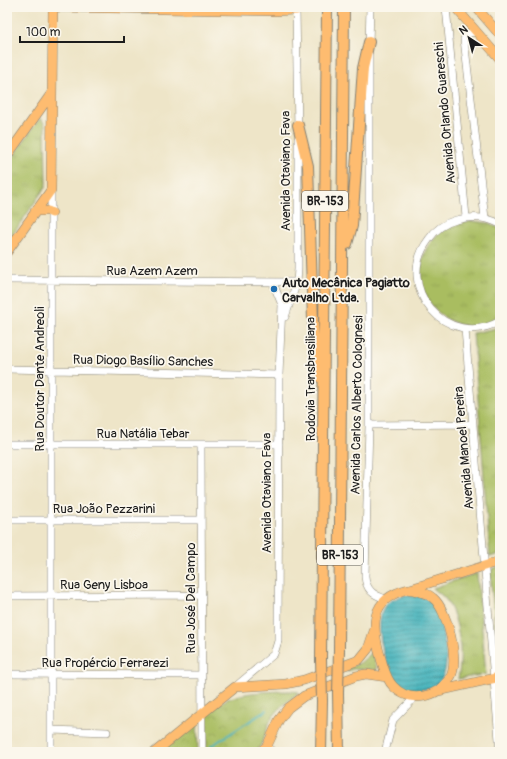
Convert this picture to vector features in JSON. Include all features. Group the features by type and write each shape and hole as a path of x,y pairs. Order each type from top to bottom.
{"highway":[{"name":"Rodovia Transbrasiliana","path":"321,752 326,7"},
{"name":"BR-153","path":"339,752 338,693 344,7"},
{"path":"343,257 352,226 363,68 369,42"},
{"path":"298,124 308,166 313,321 316,364 323,396"}],"main road":[{"path":"53,7 205,8 260,10 296,9"},
{"name":"Rua Doutor Dante Andreoli","path":"51,190 53,7"},
{"path":"273,9 284,7"},
{"path":"476,7 500,35"},
{"path":"457,10 500,59"},
{"path":"7,156 51,94"},
{"path":"7,252 51,190"},
{"path":"35,212 48,211 52,213"},
{"path":"154,752 235,687 286,684 304,680 359,660 368,649 377,610 386,599 396,592 500,561"},
{"path":"408,589 420,591 434,598 444,614 455,664 449,680 437,692"},
{"path":"374,628 378,649 387,677 394,687 409,697 422,697 497,678"},
{"path":"260,752 270,749 279,720 288,708 304,696 356,676 366,674 387,677"}],"street":[{"name":"Avenida Carlos Alberto Colognesi","path":"370,7 369,425 365,576 366,586 370,592 386,599"},
{"name":"Avenida Orlando Guareschi","path":"446,7 466,217"},
{"path":"457,10 471,7"},
{"name":"Avenida Otaviano Fava","path":"281,332 296,282 299,220 296,9"},
{"name":"Avenida Orlando Guareschi","path":"477,32 469,33 464,39 486,218"},
{"name":"Rua Doutor Dante Andreoli","path":"51,190 51,752"},
{"path":"500,224 486,218 466,217 449,222 434,232 423,247 417,264 417,282 422,299 433,313 448,324 465,329 480,329 500,321"},
{"name":"Rua Azem Azem","path":"7,280 296,282"},
{"name":"Avenida Otaviano Fava","path":"235,687 274,654 278,641 280,444 279,375 282,305 274,283"},
{"name":"Avenida Manoel Pereira","path":"465,329 485,565"},
{"name":"Rua Diogo Basílio Sanches","path":"7,369 279,375"},
{"path":"369,425 473,424"},
{"name":"Rua Natália Tebar","path":"7,444 280,444"},
{"name":"Rua José Del Campo","path":"201,445 202,752"},
{"name":"Rua João Pezzarini","path":"7,520 202,520"},
{"path":"485,565 497,678 500,752"},
{"name":"Rua Geny Lisboa","path":"7,596 202,595"},
{"name":"Rua Propércio Ferrarezi","path":"7,674 202,675"},
{"path":"385,752 393,720 415,697"},
{"path":"52,730 107,732"},
{"path":"7,752 22,752"}],"green space":[{"path":"41,118 45,125 46,186 7,243 7,165"},
{"path":"471,221 489,223 500,229 500,319 474,327 457,324 443,317 432,306 425,293 421,279 421,263 427,249 437,235 449,227"},
{"path":"500,326 500,554 490,557 473,333"},
{"path":"500,566 500,671 499,671 490,570"},
{"path":"477,573 486,674 458,679 460,649 458,629 446,599 433,588"},
{"path":"373,652 377,670 354,669 347,671 348,668 360,663"},
{"path":"257,692 299,692 281,707 271,719 260,747 254,752 206,752 207,716 223,701"},
{"path":"194,722 197,725 198,752 157,752"}],"water":[{"path":"408,594 426,599 433,603 437,608 445,648 446,667 439,682 432,687 421,690 411,690 401,686 396,681 387,666 381,643 380,621 382,611 386,604 394,599"}],"waterway":[{"path":"211,746 267,710"}],"place":[{"name":"Auto Mecânica Pagiatto Carvalho Ltda.","path":"274,289"}]}
